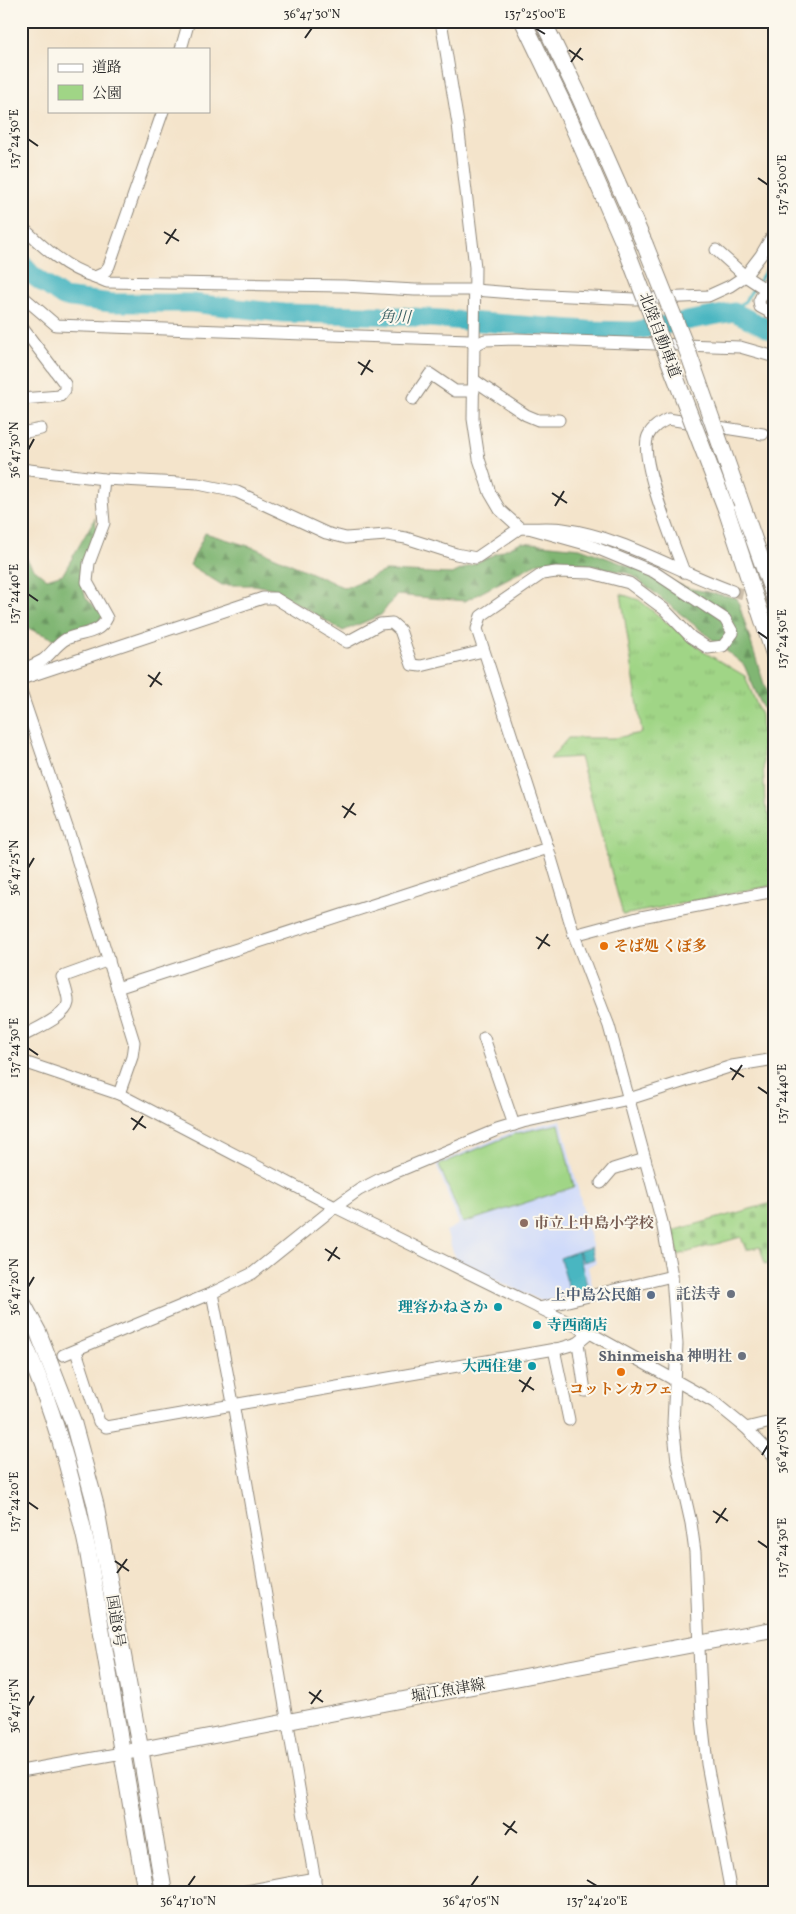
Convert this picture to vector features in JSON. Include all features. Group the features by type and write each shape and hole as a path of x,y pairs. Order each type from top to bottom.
{"highway":[{"name":"北陸自動車道","path":"523,21 563,104 628,254 726,509 775,657"},
{"name":"北陸自動車道","path":"544,21 580,98 655,270 689,355 775,599"},
{"name":"国道8号","path":"21,1300 38,1332 70,1414 95,1503 140,1748 164,1893"},
{"name":"国道8号","path":"21,1336 50,1404 77,1503 146,1893"}],"main road":[{"name":"堀江魚津線","path":"122,1753 287,1720 775,1629"}],"street":[{"path":"181,48 189,21"},
{"path":"441,21 458,124 475,267 473,420 478,459 490,493 500,510 526,529 589,545 654,572 725,619 733,633 723,646 708,648 691,637 664,609 630,583 591,573 556,572 542,574 481,616 476,629 548,848 574,935 609,1026 662,1222 672,1276 677,1344 673,1424 677,1461 691,1523 695,1552 702,1719 707,1764 731,1893"},
{"path":"95,277 104,273 109,266 163,112"},
{"path":"21,226 48,251 84,274 107,282 344,286 677,298 708,296 730,286 745,276 761,255 775,231"},
{"path":"716,250 745,276 765,289"},
{"path":"775,272 759,300 760,307 775,315"},
{"path":"21,295 56,325 386,335 469,340 475,344"},
{"path":"21,326 65,384 65,390 60,396 21,398"},
{"path":"475,344 485,340 517,339 740,347 775,357"},
{"path":"413,399 430,374 455,390 474,385 538,420 559,420"},
{"path":"684,572 655,489 645,451 648,436 656,425 668,420 763,434"},
{"path":"21,433 41,429"},
{"path":"21,469 104,479 198,484 237,492 326,533 346,538 387,535 406,538 456,554 476,558 526,529 562,529 612,541 732,591"},
{"path":"21,670 44,659 67,639 92,632 104,625 107,618 87,582 89,563 104,523 102,499 104,479"},
{"path":"21,679 263,598 275,598 347,642 380,624 392,623 400,630 412,665 422,666 483,651"},
{"path":"21,692 69,834 134,1042 132,1057 119,1094"},
{"path":"117,988 548,848"},
{"path":"574,935 641,916 775,891"},
{"path":"21,1037 60,1016 66,1009 68,1002 62,976 109,960"},
{"path":"484,1038 514,1125"},
{"path":"63,1355 212,1294 253,1273 358,1190 382,1178 514,1125 629,1099 732,1066 775,1059"},
{"path":"21,1061 119,1094 335,1207 590,1332 714,1402 746,1428 775,1458"},
{"path":"601,1183 614,1169 645,1159"},
{"path":"539,1308 672,1276"},
{"path":"212,1294 234,1403 317,1893"},
{"path":"76,1351 99,1422 106,1427 234,1403 554,1349 578,1343 590,1332"},
{"path":"578,1343 585,1391"},
{"path":"554,1349 568,1420"},
{"path":"746,1428 775,1421"},
{"path":"21,1771 122,1753"},
{"path":"236,1893 315,1878"}],"shaded area":[{"path":"561,1120 596,1262 588,1267 593,1290 544,1302 457,1263 446,1231 459,1224 436,1164 514,1131"}],"green space":[{"path":"95,518 97,533 80,578 86,598 103,615 99,622 57,640 30,629 21,622 21,550 32,567 47,579 63,574"},
{"path":"205,533 255,548 345,588 385,571 452,574 521,542 580,548 688,588 737,598 775,719 775,818 772,811 764,711 744,665 631,574 571,561 539,562 465,601 396,595 381,615 343,631 271,588 254,585 222,585 190,565"},
{"path":"621,594 639,600 704,652 745,676 761,715 765,805 775,828 775,885 623,915 580,757 550,759 568,738 614,738 642,733"},
{"path":"559,1124 574,1187 463,1223 439,1165 514,1134"},
{"path":"775,1202 775,1261 765,1264 760,1247 746,1250 741,1237 678,1255 672,1231"}],"water":[{"path":"591,1247 594,1259 583,1262 579,1251"},
{"path":"578,1251 588,1289 570,1292 560,1258"}],"waterway":[{"path":"759,281 775,256"},
{"name":"角川","path":"21,262 33,276 63,297 112,303 191,303 283,313 400,316 587,330 633,331 734,312 775,332"},
{"path":"734,312 745,301 755,286"}],"tunnel":[{"path":"732,591 775,602"},
{"path":"21,1372 40,1364"}],"place":[{"name":"そば処 くぼ多","path":"604,946"},
{"name":"市立上中島小学校","path":"524,1223"},
{"name":"託法寺","path":"731,1294"},
{"name":"上中島公民館","path":"651,1295"},
{"name":"理容かねさか","path":"498,1307"},
{"name":"寺西商店","path":"537,1325"},
{"name":"Shinmeisha 神明社","path":"742,1356"},
{"name":"大西住建","path":"532,1366"},
{"name":"コットンカフェ","path":"621,1372"}]}
